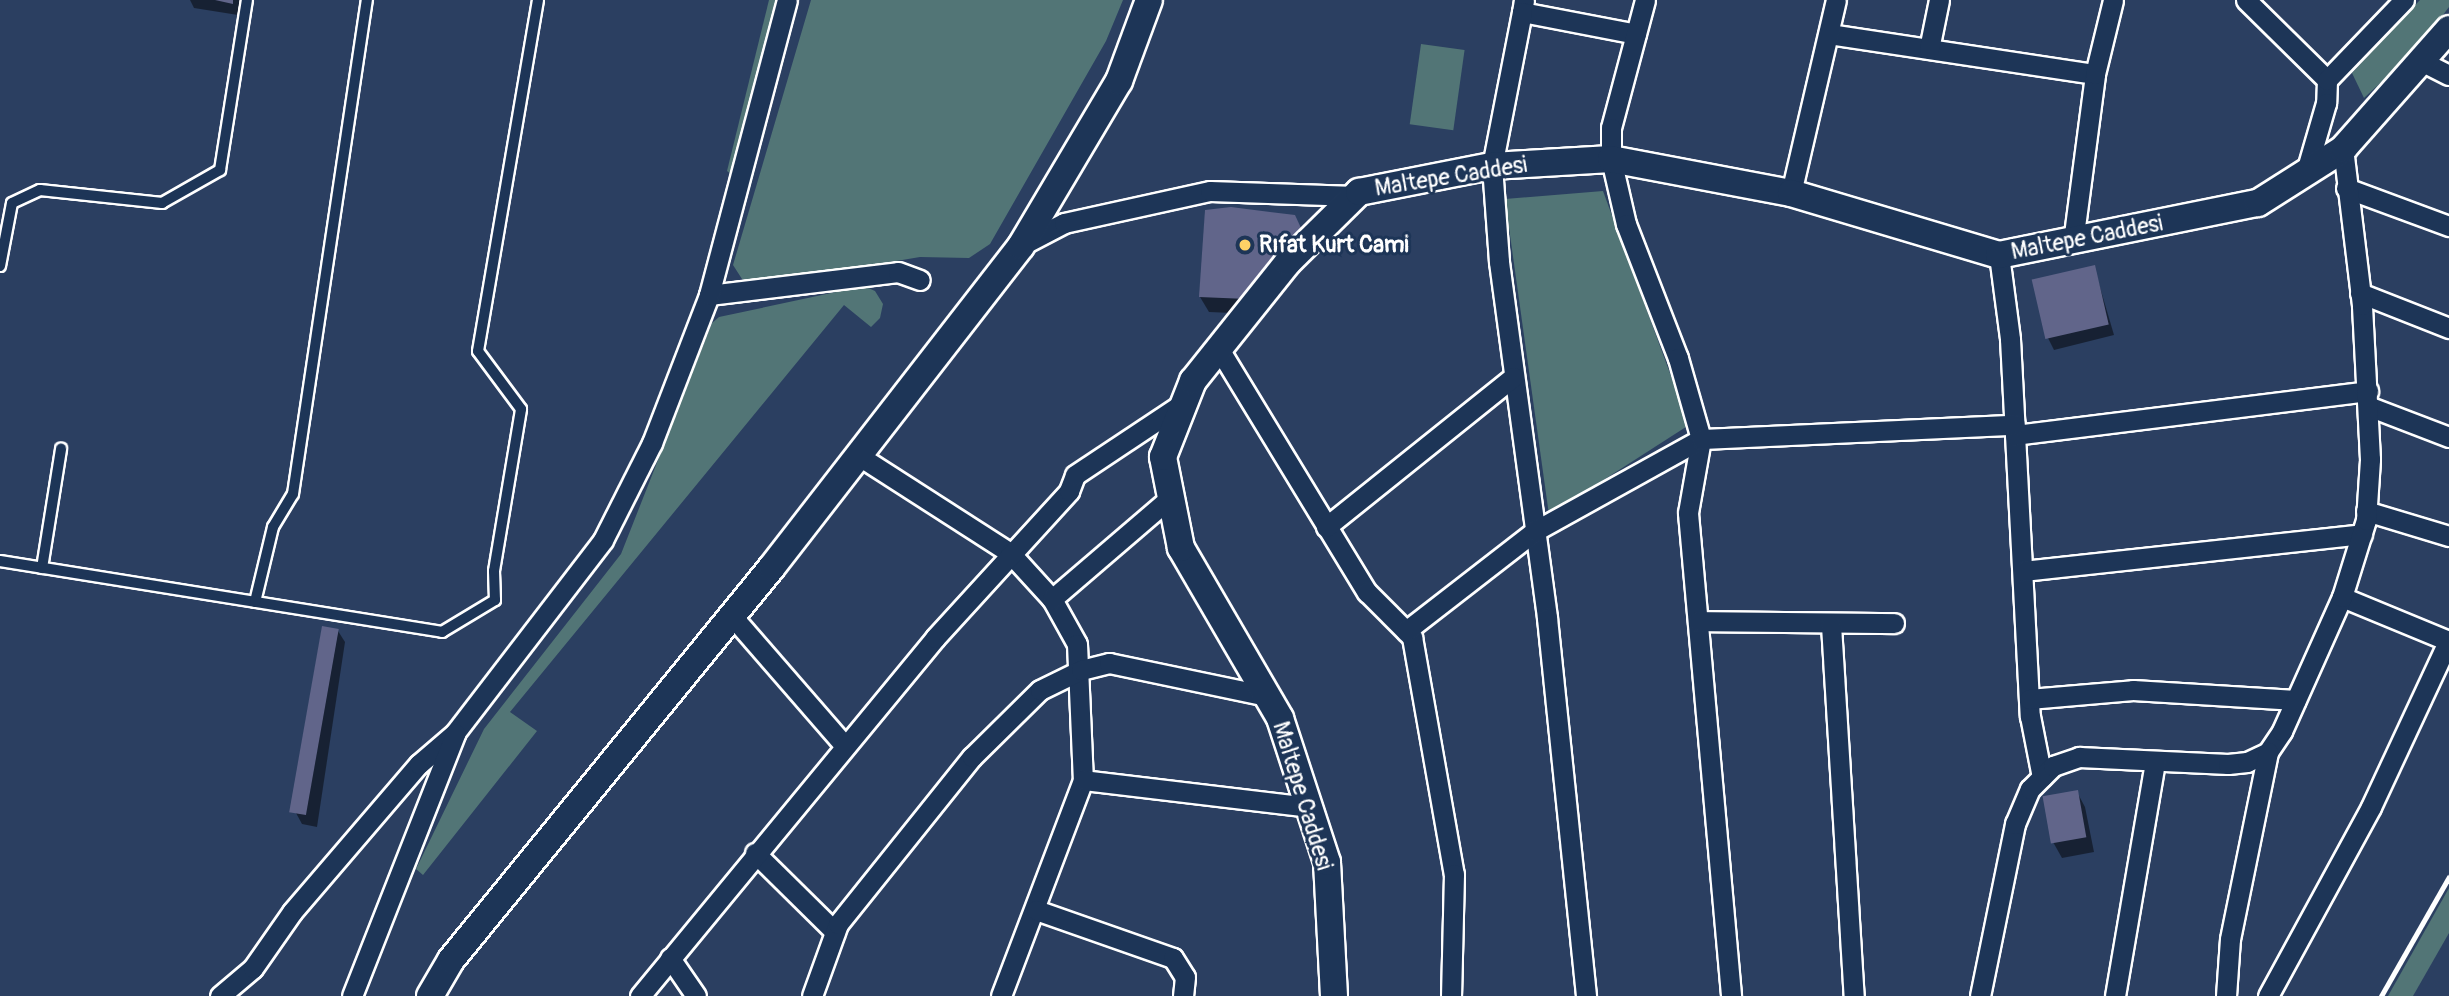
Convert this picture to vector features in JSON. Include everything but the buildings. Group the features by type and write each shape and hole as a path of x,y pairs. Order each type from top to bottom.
{"street":[{"path":"220,996 253,968 292,912 419,764 455,733 603,540 652,443 709,295 788,0"},
{"path":"430,996 451,960 732,616 1021,246 1119,81 1149,0"},
{"path":"1645,0 1611,128 1611,159 1626,224 1678,358 1701,439 1688,513 1731,996"},
{"path":"1791,193 1836,0"},
{"path":"1929,50 1938,0"},
{"path":"2073,242 2095,74 2113,0"},
{"path":"2306,172 2326,103 2327,80 2404,0"},
{"path":"2252,2 2327,80"},
{"path":"1586,996 1535,531 1513,377 1492,166 1523,6 1636,34"},
{"name":"Maltepe Caddesi","path":"1334,996 1327,862 1280,718 1181,548 1163,457 1193,381 1288,262 1354,196 1492,166 1611,159 1791,193 1999,255 2258,203 2343,149 2449,29"},
{"path":"1829,34 2095,74"},
{"path":"2420,61 2449,75"},
{"path":"2226,996 2230,940 2268,752 2296,700 2342,597 2362,534 2366,511 2368,399 2360,293 2343,149"},
{"path":"2346,188 2449,226"},
{"path":"1021,246 1064,223 1210,191 1354,196"},
{"path":"1999,255 2015,430 2029,699 2042,777"},
{"path":"709,295 898,272 920,280"},
{"path":"2360,293 2449,328"},
{"path":"1219,349 1367,592 1412,637 1454,874 1451,996"},
{"path":"1326,527 1513,377"},
{"path":"1406,631 1535,531 1701,439 2015,430 2368,399 2449,437"},
{"path":"640,996 755,853 845,747 1010,554 1069,491 1075,475 1185,402"},
{"path":"859,456 1010,554 1052,599 1077,644 1081,670 1083,780 1036,910 1001,996"},
{"path":"1052,599 1171,497"},
{"path":"2366,511 2449,536"},
{"path":"2023,571 2362,534"},
{"path":"2268,996 2371,807 2449,641 2342,597"},
{"path":"732,616 845,747"},
{"path":"1698,621 1832,625 1894,623"},
{"path":"1832,625 1854,996"},
{"path":"813,996 835,932 972,757 1040,691 1081,670 1109,663 1267,696"},
{"path":"2029,699 2133,690 2296,700"},
{"path":"352,996 455,733"},
{"path":"1980,996 2015,824 2030,789 2053,766 2079,757 2248,762 2268,752"},
{"path":"2115,996 2155,761"},
{"path":"1083,780 1309,807"},
{"path":"755,853 835,932"},
{"path":"1036,910 1173,958 1185,977 1183,996"},
{"path":"670,958 696,996"}],"lane":[{"path":"0,266 12,203 40,190 162,203 220,170 247,0"},
{"path":"255,602 273,527 293,494 367,0"},
{"path":"0,561 442,632 495,600 494,571 521,409 478,351 538,0"},
{"path":"42,568 61,449"}],"green space":[{"path":"769,0 780,0 736,174 731,174 727,171"},
{"path":"811,0 1123,0 1106,41 990,244 969,258 920,257 772,282 742,279 733,265"},
{"path":"2420,0 2449,0 2449,7 2417,49 2364,98 2352,73"},
{"path":"1421,44 1465,50 1453,130 1410,124"},
{"path":"1603,191 1689,425 1549,515 1505,199"},
{"path":"864,286 875,291 883,304 880,318 871,327 844,305 510,712 537,731 423,875 416,869 484,729 621,554 712,323 719,317"},
{"path":"2449,888 2449,933 2413,996 2388,996"}],"railway":[{"path":"2381,996 2449,877"}],"place":[{"name":"Rıfat Kurt Cami","path":"1245,245"}]}
